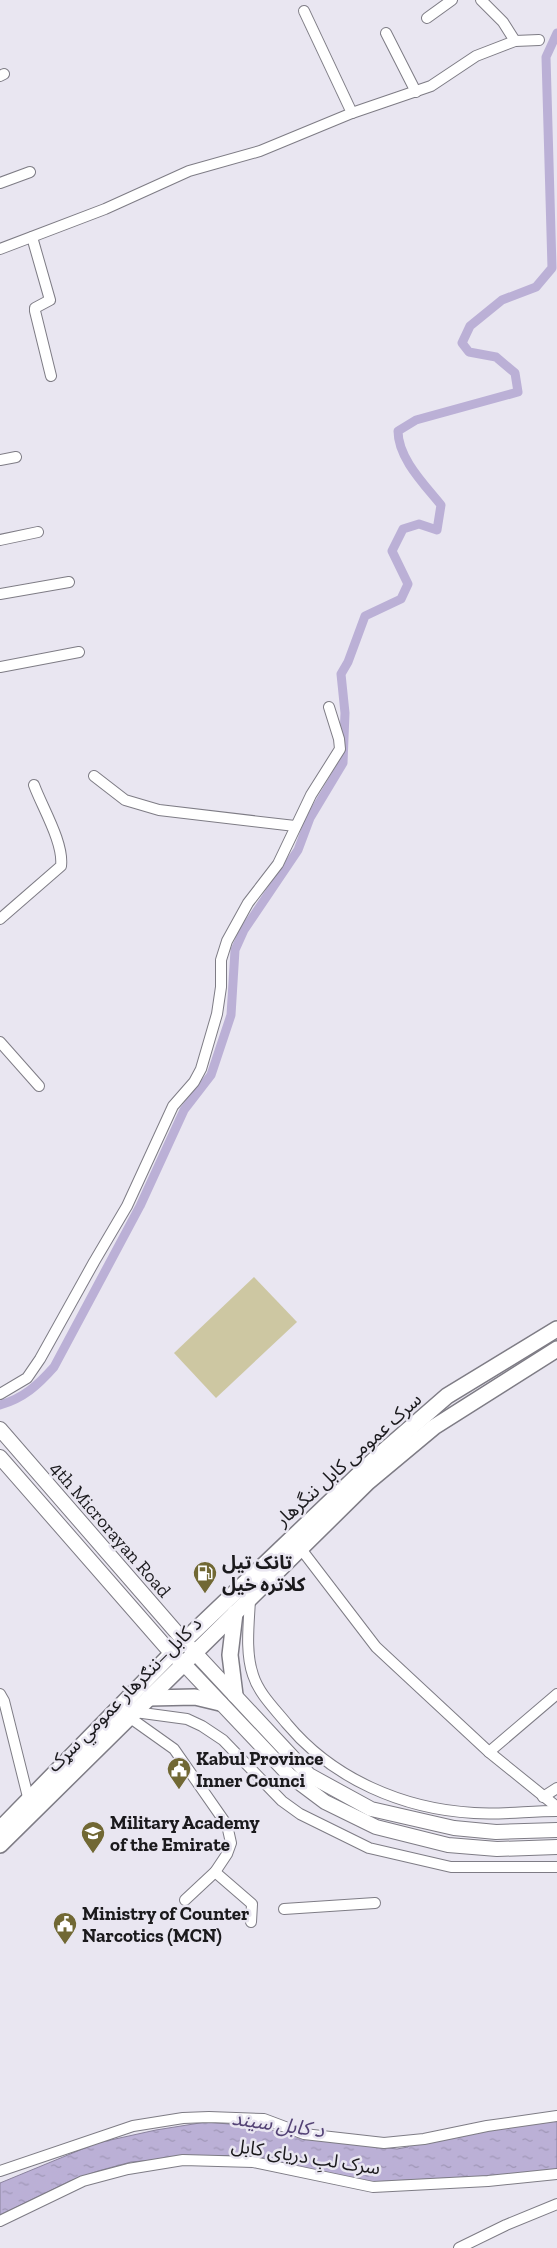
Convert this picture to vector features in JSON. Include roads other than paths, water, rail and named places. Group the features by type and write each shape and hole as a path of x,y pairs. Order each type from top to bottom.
{"highway":[{"name":"سرک عمومی کابل ننگرهار","path":"189,1646 290,1538 408,1429 447,1396 557,1329"},
{"name":"د کابل–ننګرهار عمومي سړک","path":"0,1829 189,1646 235,1613 250,1599 368,1482 434,1427 557,1349"},
{"path":"235,1613 230,1655 235,1695"},
{"name":"د کابل–ننګرهار عمومي سړک","path":"0,1845 149,1698 177,1659"},
{"path":"149,1698 195,1697 220,1703"}],"main road":[{"name":"4th Microrayan Road","path":"0,1429 189,1646 309,1775 371,1810 454,1828 496,1832 557,1830"},
{"name":"4th Microrayan Road","path":"0,1457 177,1659 289,1775 324,1802 376,1826 448,1845 497,1849 557,1847"}],"street":[{"path":"427,18 452,0"},
{"path":"481,0 502,22 515,41"},
{"path":"304,11 352,113"},
{"path":"386,33 416,92"},
{"path":"0,249 105,209 189,171 260,151 352,113 416,92 450,75 476,56 515,41 539,40"},
{"path":"0,183 30,172"},
{"path":"32,237 50,298 49,302 35,308 35,311 51,376"},
{"path":"0,460 16,457"},
{"path":"0,540 38,532"},
{"path":"0,594 69,582"},
{"path":"0,666 79,652"},
{"path":"0,1394 27,1378 40,1359 127,1206 173,1106 197,1075 217,1014 221,987 221,960 227,942 248,903 270,876 294,826 340,749 339,739 328,707"},
{"path":"94,776 124,800 160,810 294,826"},
{"path":"0,919 61,866 60,852 55,837 34,785"},
{"path":"0,1042 39,1086"},
{"path":"301,1549 376,1647 489,1752 557,1807"},
{"path":"250,1599 249,1651 252,1674 259,1687 303,1743 330,1764 361,1783 394,1797 429,1808 475,1813 557,1811"},
{"path":"0,1694 4,1701 29,1801"},
{"path":"489,1752 557,1694"},
{"path":"132,1715 186,1719 202,1726 223,1740 282,1801 300,1814 369,1848 450,1867 557,1867"},
{"path":"132,1715 174,1749 227,1825 231,1843 227,1854 215,1872 185,1900"},
{"path":"543,1797 557,1788"},
{"path":"215,1872 252,1904 251,1922"},
{"path":"284,1909 375,1903"},
{"path":"0,2171 133,2126 183,2118 264,2119 304,2134 384,2143 424,2139 487,2126 557,2116"},
{"name":"سرک لبِ دریای کابل","path":"0,2221 83,2181 128,2169 183,2160 253,2162 373,2187 488,2181 557,2174"},
{"path":"459,2248 506,2225 557,2204"}],"water":[{"path":"557,2119 557,2170 488,2176 372,2182 327,2174 252,2155 198,2156 131,2162 98,2171 70,2181 0,2215 0,2183 97,2143 156,2130 206,2122 251,2126 329,2141 397,2149 408,2147 410,2142"}],"waterway":[{"path":"0,1405 16,1399 30,1390 54,1367 140,1206 184,1110 211,1075 231,1015 235,950 244,930 298,850 310,818 343,763 345,713 341,674 348,662 365,616 401,599 408,584 392,551 403,529 419,524 437,530 441,505 407,461 402,451 398,431 416,420 518,392 515,373 496,357 469,352 462,343 470,326 502,300 536,287 552,268 546,57 557,33"}],"place":[{"name":"تانک تیل کلاتره خیل","path":"205,1594"},
{"name":"Kabul Province Inner Counci","path":"179,1790"},
{"name":"Military Academy of the Emirate","path":"93,1854"},
{"name":"Ministry of Counter Narcotics (MCN)","path":"65,1945"}],"water label":[{"name":"د کابل سيند","path":"278,2124"}]}
